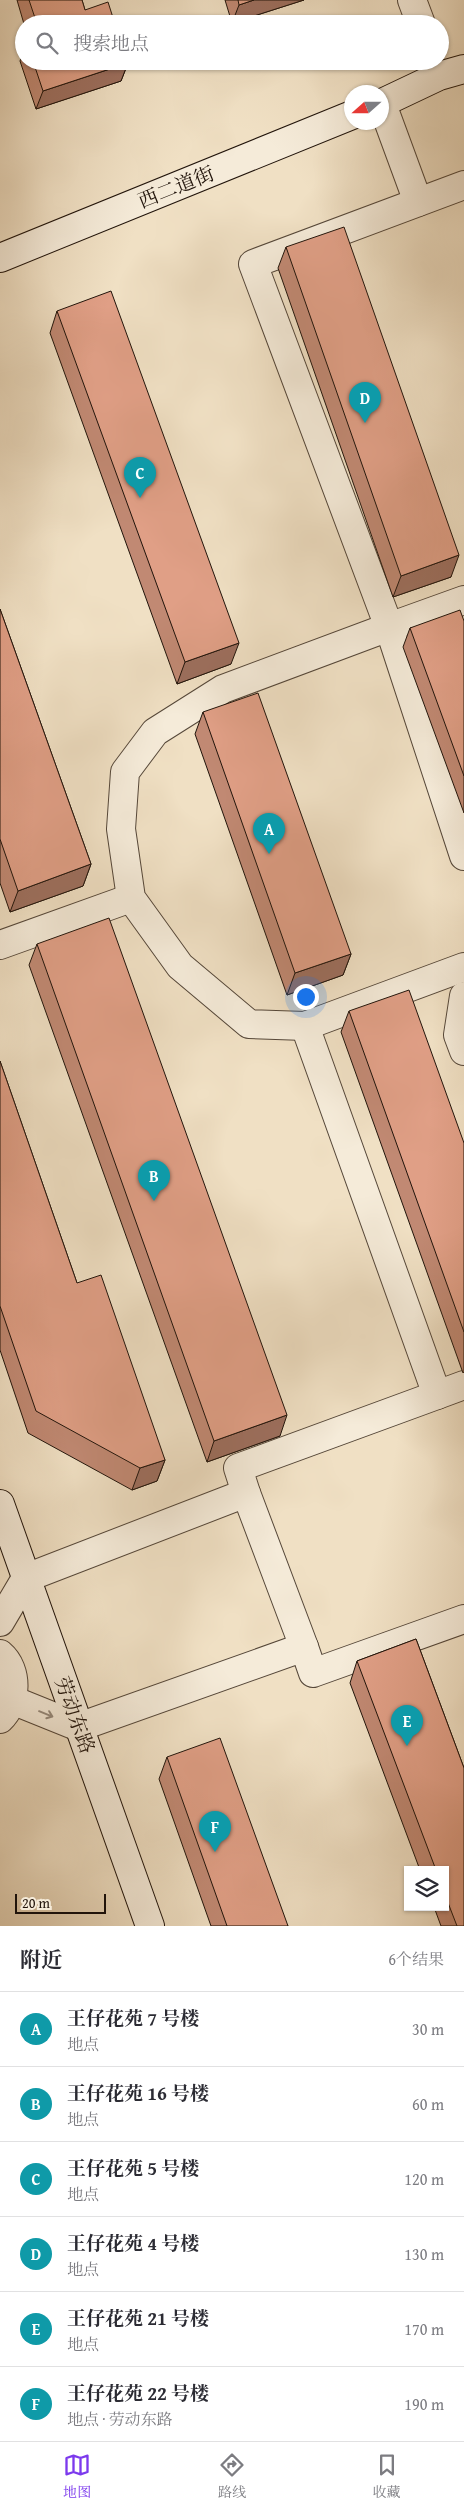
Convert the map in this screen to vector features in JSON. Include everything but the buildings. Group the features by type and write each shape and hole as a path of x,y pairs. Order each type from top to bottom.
{"street":[{"path":"412,0 418,15"},
{"path":"389,99 444,70"},
{"name":"西二道街","path":"0,258 344,118"},
{"path":"389,122 418,202"},
{"path":"464,184 253,264 389,627 464,856"},
{"path":"464,600 223,688 155,732 125,772 121,829 131,898 180,966 249,1024 305,1026 464,967"},
{"path":"0,945 131,898"},
{"path":"462,1040 464,996"},
{"path":"305,1026 437,1395"},
{"path":"464,1386 238,1468 313,1673 464,1619"},
{"path":"0,1622 26,1578 246,1493"},
{"name":"劳动东路","path":"0,1504 150,1926"},
{"path":"0,1654 11,1669 14,1684 6,1710 79,1727 304,1648"}],"place":[{"name":"王仔花苑 4 号楼","path":"365,423"},
{"name":"王仔花苑 5 号楼","path":"140,498"},
{"name":"王仔花苑 7 号楼","path":"269,854"},
{"name":"王仔花苑 16 号楼","path":"154,1201"},
{"name":"王仔花苑 21 号楼","path":"407,1746"},
{"name":"王仔花苑 22 号楼","path":"215,1852"}]}
